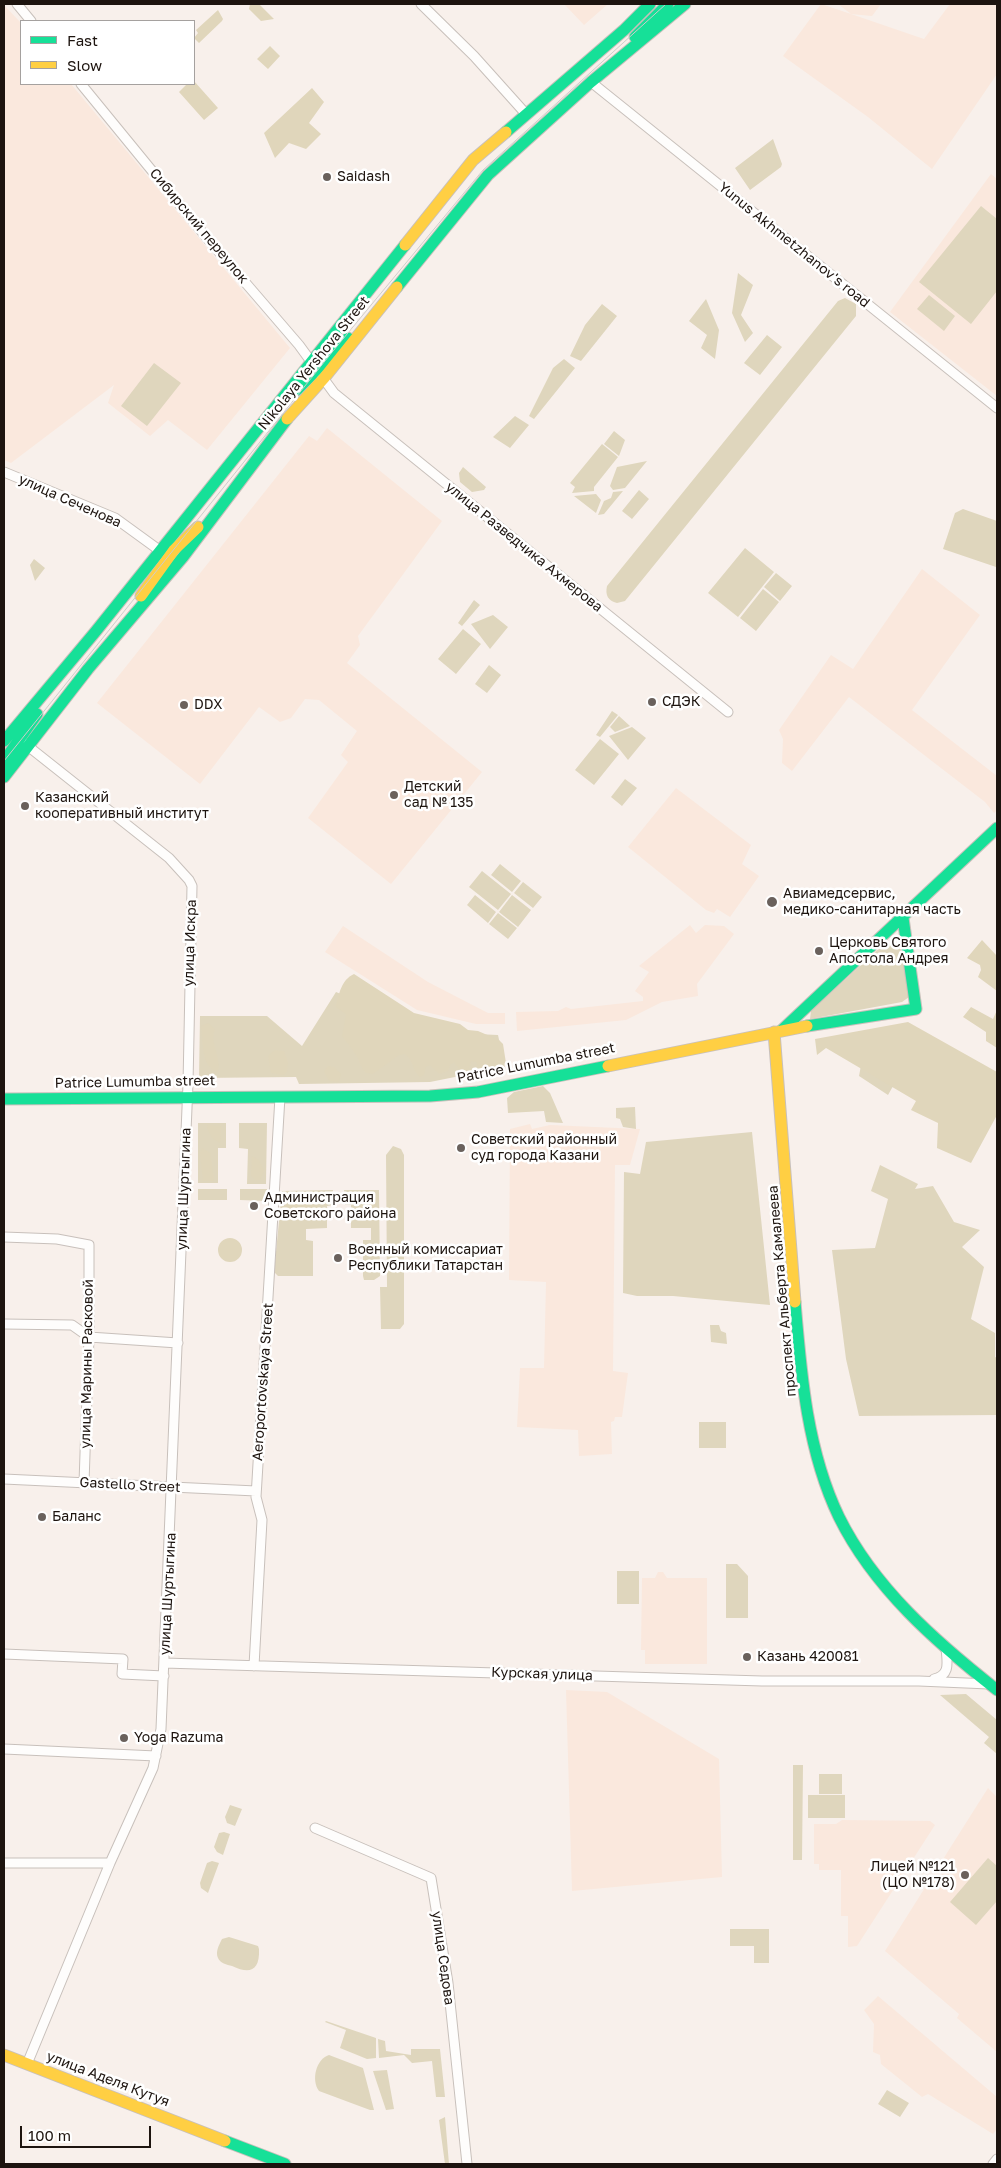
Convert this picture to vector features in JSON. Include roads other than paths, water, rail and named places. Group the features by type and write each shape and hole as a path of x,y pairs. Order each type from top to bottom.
{"main road":[{"name":"Nikolaya Yershova Street","path":"13,737 88,669 174,550 228,497 285,421 369,290 473,160 624,30 650,4"},
{"path":"624,30 660,4"},
{"path":"591,82 668,4"},
{"name":"Nikolaya Yershova Street","path":"317,369 369,320 488,175 591,82 686,4"},
{"path":"4,754 13,737 237,453 317,369"},
{"path":"96,631 171,548 237,453"},
{"path":"4,761 13,737"},
{"path":"4,777 13,737"},
{"path":"778,1031 903,918 997,828"},
{"name":"Patrice Lumumba street","path":"4,1099 430,1096 478,1092 778,1031 916,1010 903,918"},
{"path":"882,937 898,941 907,948"},
{"name":"проспект Альберта Камалеева","path":"778,1031 804,1386 820,1469 833,1502 858,1551 908,1614 993,1687"},
{"name":"улица Аделя Кутуя","path":"4,2055 285,2164"}],"street":[{"path":"17,4 30,20"},
{"path":"421,4 474,56 526,114"},
{"name":"Yunus Akhmetzhanov's road","path":"591,82 997,408"},
{"name":"Сибирский переулок","path":"82,85 317,369"},
{"name":"улица Разведчика Ахмерова","path":"317,369 334,393 354,411 728,712"},
{"name":"улица Сеченова","path":"4,472 115,518 159,550"},
{"name":"улица Искра","path":"13,737 169,858 189,880 192,895 188,1097"},
{"name":"Aeroportovskaya Street","path":"254,1666 262,1520 256,1500 256,1491 280,1096"},
{"name":"улица Шуртыгина","path":"27,2064 110,1863 153,1768 161,1729 173,1487 188,1097"},
{"name":"улица Марины Расковой","path":"4,1237 58,1239 89,1245 89,1337 84,1483"},
{"path":"4,1324 72,1325 89,1337 178,1343"},
{"name":"Gastello Street","path":"4,1479 256,1491"},
{"name":"Курская улица","path":"919,1681 937,1678 945,1674 946,1648"},
{"path":"4,1654 123,1659 122,1674 164,1676"},
{"name":"Курская улица","path":"164,1663 762,1682 919,1681 993,1687"},
{"path":"4,1749 156,1756"},
{"name":"улица Седова","path":"315,1828 431,1878 448,1983 466,2164"},
{"path":"4,1863 110,1863"},
{"path":"992,2164 997,2159"}],"tram line":[{"path":"4,761 333,351 483,170 666,4"}],"place":[{"name":"Saidash","path":"327,177"},
{"name":"СДЭК","path":"652,702"},
{"name":"DDX","path":"184,705"},
{"name":"Детский сад № 135","path":"394,795"},
{"name":"Казанский кооперативный институт","path":"25,806"},
{"name":"Авиамедсервис, медико-санитарная часть","path":"772,902"},
{"name":"Церковь Святого Апостола Андрея","path":"819,951"},
{"name":"Советский районный суд города Казани","path":"461,1148"},
{"name":"Администрация Советского района","path":"254,1206"},
{"name":"Военный комиссариат Республики Татарстан","path":"338,1258"},
{"name":"Баланс","path":"42,1517"},
{"name":"Казань 420081","path":"747,1657"},
{"name":"Yoga Razuma","path":"124,1738"},
{"name":"Лицей №121 (ЦО №178)","path":"965,1875"}]}
